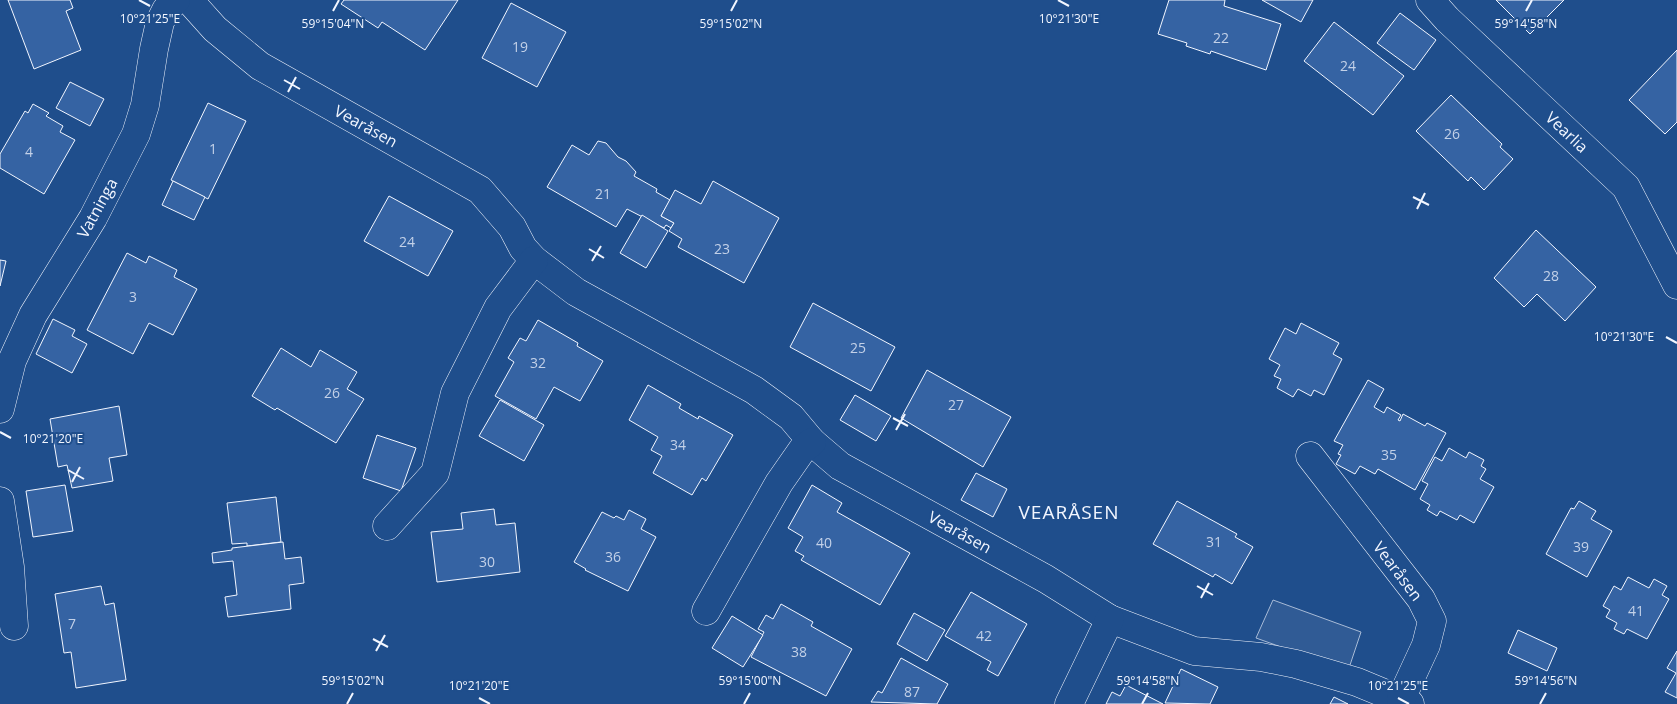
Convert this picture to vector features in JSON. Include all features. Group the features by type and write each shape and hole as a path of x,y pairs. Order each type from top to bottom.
{"street":[{"name":"Vatninga","path":"0,409 12,361 33,315 93,218 136,134 145,105 160,22 166,10 176,0"},
{"name":"Vearåsen","path":"189,0 215,29 260,66 480,190 512,227 523,248 534,260 576,292 754,390 791,416 812,442 840,466 1046,579 1110,619 1194,651 1261,657 1296,664 1357,682 1405,702 1426,645 1432,621 1421,600 1310,456"},
{"name":"Vearlia","path":"1430,0 1447,19 1626,186 1677,285"},
{"path":"387,526 435,474 455,393 498,308 534,260"},
{"path":"706,611 779,483 802,450 812,442"},
{"path":"0,501 10,568 14,626"},
{"path":"1070,704 1110,619"}],"shaded area":[{"path":"1273,600 1361,632 1348,671 1256,638"}],"building":[{"path":"8,0 70,0 73,8 66,11 81,50 34,69"},
{"path":"344,0 458,0 425,50 382,22 378,28 341,4"},
{"path":"1169,0 1225,0 1224,6 1281,24 1266,70 1211,51 1210,54 1186,46 1187,43 1158,34"},
{"path":"1262,0 1313,0 1301,22"},
{"path":"1496,0 1564,0 1530,34"},
{"path":"511,3 566,32 537,87 482,58"},
{"path":"1400,13 1436,40 1414,70 1377,43"},
{"path":"1334,22 1404,76 1373,115 1304,61"},
{"path":"1677,50 1677,122 1665,134 1629,100"},
{"path":"70,82 104,99 90,126 56,108"},
{"path":"1451,95 1502,144 1500,147 1513,159 1484,190 1471,177 1468,181 1416,131"},
{"path":"208,103 246,121 208,199 171,180"},
{"path":"33,104 49,113 46,116 63,126 60,132 75,140 44,194 0,168 0,154 25,111 28,113"},
{"path":"598,141 606,143 618,157 626,161 636,172 634,176 657,189 656,192 670,200 661,216 674,223 671,228 666,225 664,228 627,209 616,227 547,187 572,145 589,155"},
{"path":"173,181 205,197 194,220 162,205"},
{"path":"713,181 779,218 744,283 678,247 682,239 669,231 674,223 661,216 675,190 701,204"},
{"path":"389,196 453,231 428,276 364,241"},
{"path":"642,215 668,231 646,268 620,253"},
{"path":"1536,230 1596,287 1565,321 1537,294 1524,307 1494,278"},
{"path":"127,253 146,263 149,256 177,270 174,277 197,289 173,335 149,323 133,354 87,330"},
{"path":"0,260 6,261 0,286"},
{"path":"813,303 895,347 871,391 790,347"},
{"path":"53,319 75,330 72,336 87,344 72,373 36,354"},
{"path":"538,320 578,343 577,346 603,361 580,401 554,387 536,419 495,396 514,362 508,358 520,338 526,341"},
{"path":"1301,323 1339,343 1333,354 1342,359 1324,395 1314,390 1311,396 1298,389 1293,397 1277,388 1281,379 1274,376 1280,365 1269,359 1285,328 1296,334"},
{"path":"281,348 311,367 320,350 357,372 347,389 364,399 336,443 277,408 275,410 252,396"},
{"path":"927,370 1011,417 983,467 901,418"},
{"path":"1368,380 1384,389 1374,407 1384,413 1387,407 1401,415 1398,420 1400,421 1403,414 1425,426 1427,423 1446,433 1415,490 1378,469 1375,474 1360,466 1355,474 1336,464 1341,455 1338,454 1343,445 1334,441"},
{"path":"648,385 681,404 679,408 698,419 699,416 733,435 706,481 702,478 692,495 653,473 662,456 651,450 658,437 629,420"},
{"path":"855,395 891,416 876,441 840,420"},
{"path":"500,400 544,425 524,461 479,436"},
{"path":"119,406 127,455 109,458 113,481 72,488 67,465 58,467 50,419"},
{"path":"377,435 416,448 401,491 363,478"},
{"path":"1449,448 1466,458 1469,452 1484,460 1481,466 1486,469 1480,479 1494,487 1474,523 1460,515 1457,520 1440,511 1437,516 1427,510 1430,505 1420,499 1428,484 1422,481 1435,457 1442,461"},
{"path":"976,473 1007,489 993,517 961,500"},
{"path":"65,485 73,531 33,537 26,491"},
{"path":"812,485 842,503 837,512 910,553 880,605 801,560 804,556 795,551 803,537 788,528"},
{"path":"276,497 281,542 247,546 247,543 232,544 227,503"},
{"path":"1177,501 1237,534 1235,537 1253,547 1232,584 1215,574 1213,577 1153,544"},
{"path":"1579,501 1596,511 1591,519 1612,531 1587,577 1546,554 1571,508 1574,509"},
{"path":"494,509 496,525 515,523 520,572 437,582 431,532 463,529 461,513"},
{"path":"629,510 646,519 641,529 656,537 628,591 585,570 574,562 602,512 614,518 616,516 624,520"},
{"path":"283,542 285,559 301,557 304,583 289,585 291,609 228,617 225,597 237,595 233,561 213,563 212,553 232,550 232,548"},
{"path":"1628,577 1649,588 1654,579 1667,586 1662,595 1669,599 1647,639 1627,629 1624,634 1614,629 1617,623 1606,617 1610,610 1603,606 1614,586 1621,590"},
{"path":"101,586 105,605 114,603 126,680 76,688 71,652 64,653 55,594"},
{"path":"971,592 1027,624 998,676 987,670 991,662 945,636"},
{"path":"781,604 813,622 811,626 852,649 826,696 751,657 764,632 758,629 766,615 773,619"},
{"path":"914,613 945,630 927,661 897,644"},
{"path":"732,616 763,635 743,667 712,648"},
{"path":"1518,630 1557,648 1547,671 1508,653"},
{"path":"1677,651 1677,698 1665,692 1676,673 1667,668"},
{"path":"901,658 948,684 937,704 871,702 878,691 882,693"},
{"path":"1181,669 1218,687 1210,704 1165,703"},
{"path":"1126,685 1163,704 1106,704 1112,692 1120,696"},
{"path":"1334,697 1348,704 1330,704"}],"district":[{"name":"VEARÅSEN","path":"1069,512"}]}
